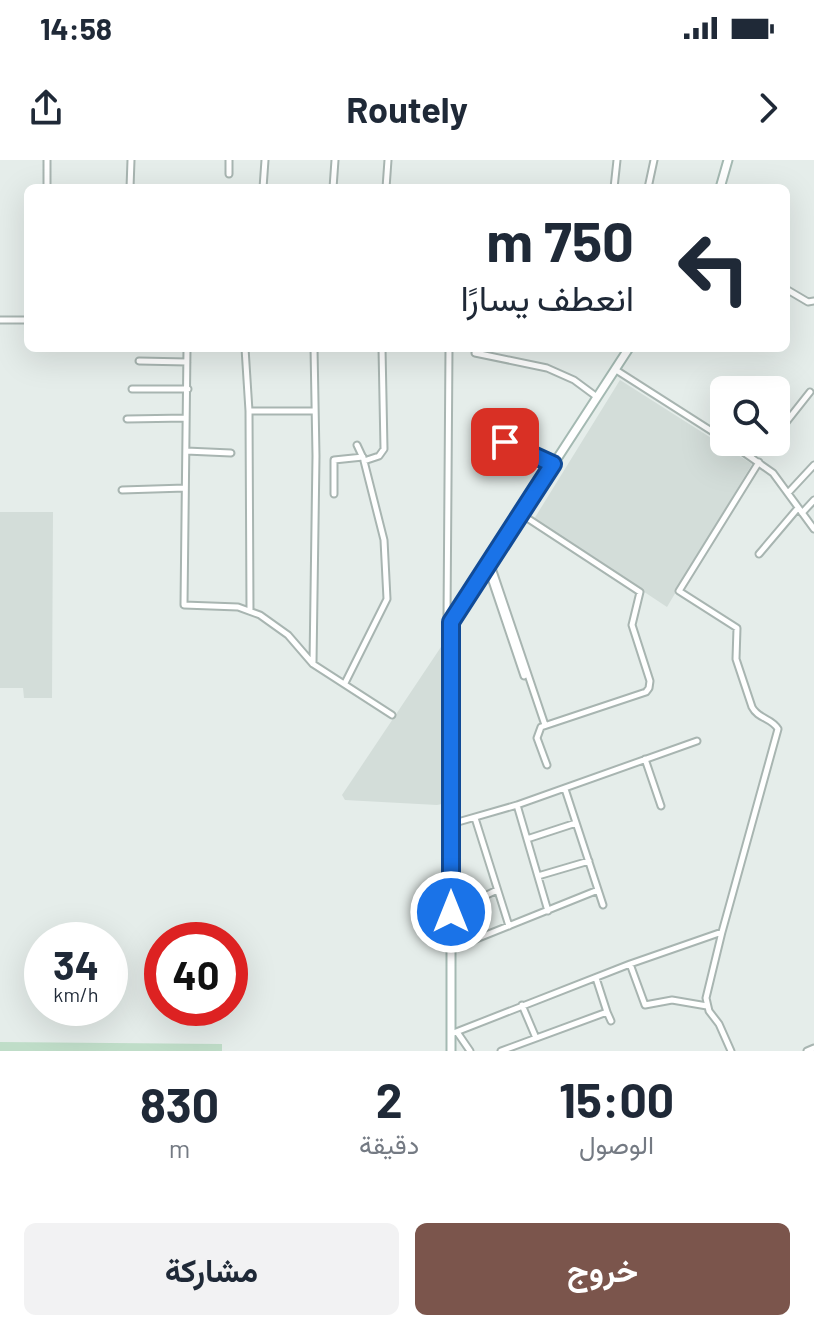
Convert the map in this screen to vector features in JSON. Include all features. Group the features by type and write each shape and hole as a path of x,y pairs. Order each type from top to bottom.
{"street":[{"path":"47,160 47,184"},
{"path":"130,184 131,160"},
{"path":"229,160 229,174"},
{"path":"263,184 265,160"},
{"path":"333,184 335,160"},
{"path":"386,184 388,160"},
{"path":"614,184 617,160"},
{"path":"649,184 654,160"},
{"path":"721,184 728,160"},
{"path":"790,291 808,302 814,301"},
{"path":"0,320 24,320"},
{"path":"187,352 184,605 225,605 250,611 274,623 313,664 392,715"},
{"path":"245,352 249,411 250,611"},
{"path":"313,664 314,352"},
{"path":"334,494 334,460 379,456 384,449 382,352"},
{"path":"449,352 447,618 451,622"},
{"path":"451,1051 454,1033 451,622 627,352"},
{"path":"475,353 547,368 574,380 597,397"},
{"path":"139,361 187,362"},
{"path":"616,370 710,431"},
{"path":"132,389 188,389"},
{"path":"790,417 810,392"},
{"path":"249,411 315,411"},
{"path":"127,419 186,418"},
{"path":"502,441 553,464"},
{"path":"345,683 387,599 384,540 364,459 357,445"},
{"path":"186,451 231,453"},
{"path":"750,456 773,473 814,529"},
{"path":"731,1051 707,1006 707,992 778,729 773,722 756,714 752,707 736,659 737,628 679,591 759,462"},
{"path":"788,493 814,465"},
{"path":"122,490 185,488"},
{"path":"759,554 800,510 814,500"},
{"path":"521,514 640,593 632,625 650,681 648,690 539,729 537,738 547,765"},
{"path":"488,563 524,676"},
{"path":"488,563 545,725"},
{"path":"451,824 565,789 582,780 697,741"},
{"path":"645,759 661,806"},
{"path":"565,789 603,905"},
{"path":"517,805 548,911"},
{"path":"475,818 509,926"},
{"path":"527,839 576,823"},
{"path":"538,876 589,861"},
{"path":"451,912 497,890"},
{"path":"451,949 598,890"},
{"path":"454,1033 630,964 722,932"},
{"path":"630,964 646,1006 672,1000 707,1006"},
{"path":"596,978 611,1021"},
{"path":"522,1005 536,1038"},
{"path":"501,1051 607,1012"},
{"path":"454,1033 470,1051"},
{"path":"807,1051 814,1048"}],"shaded area":[{"path":"620,380 710,437 710,456 739,456 752,464 667,607 534,519"},
{"path":"0,512 53,512 52,698 24,698 23,688 0,688"},
{"path":"447,638 447,803 345,800 342,795"}],"green space":[{"path":"0,1042 222,1044 222,1051 0,1051"}],"route":[{"path":"451,912 451,622 553,464 505,442"}]}
